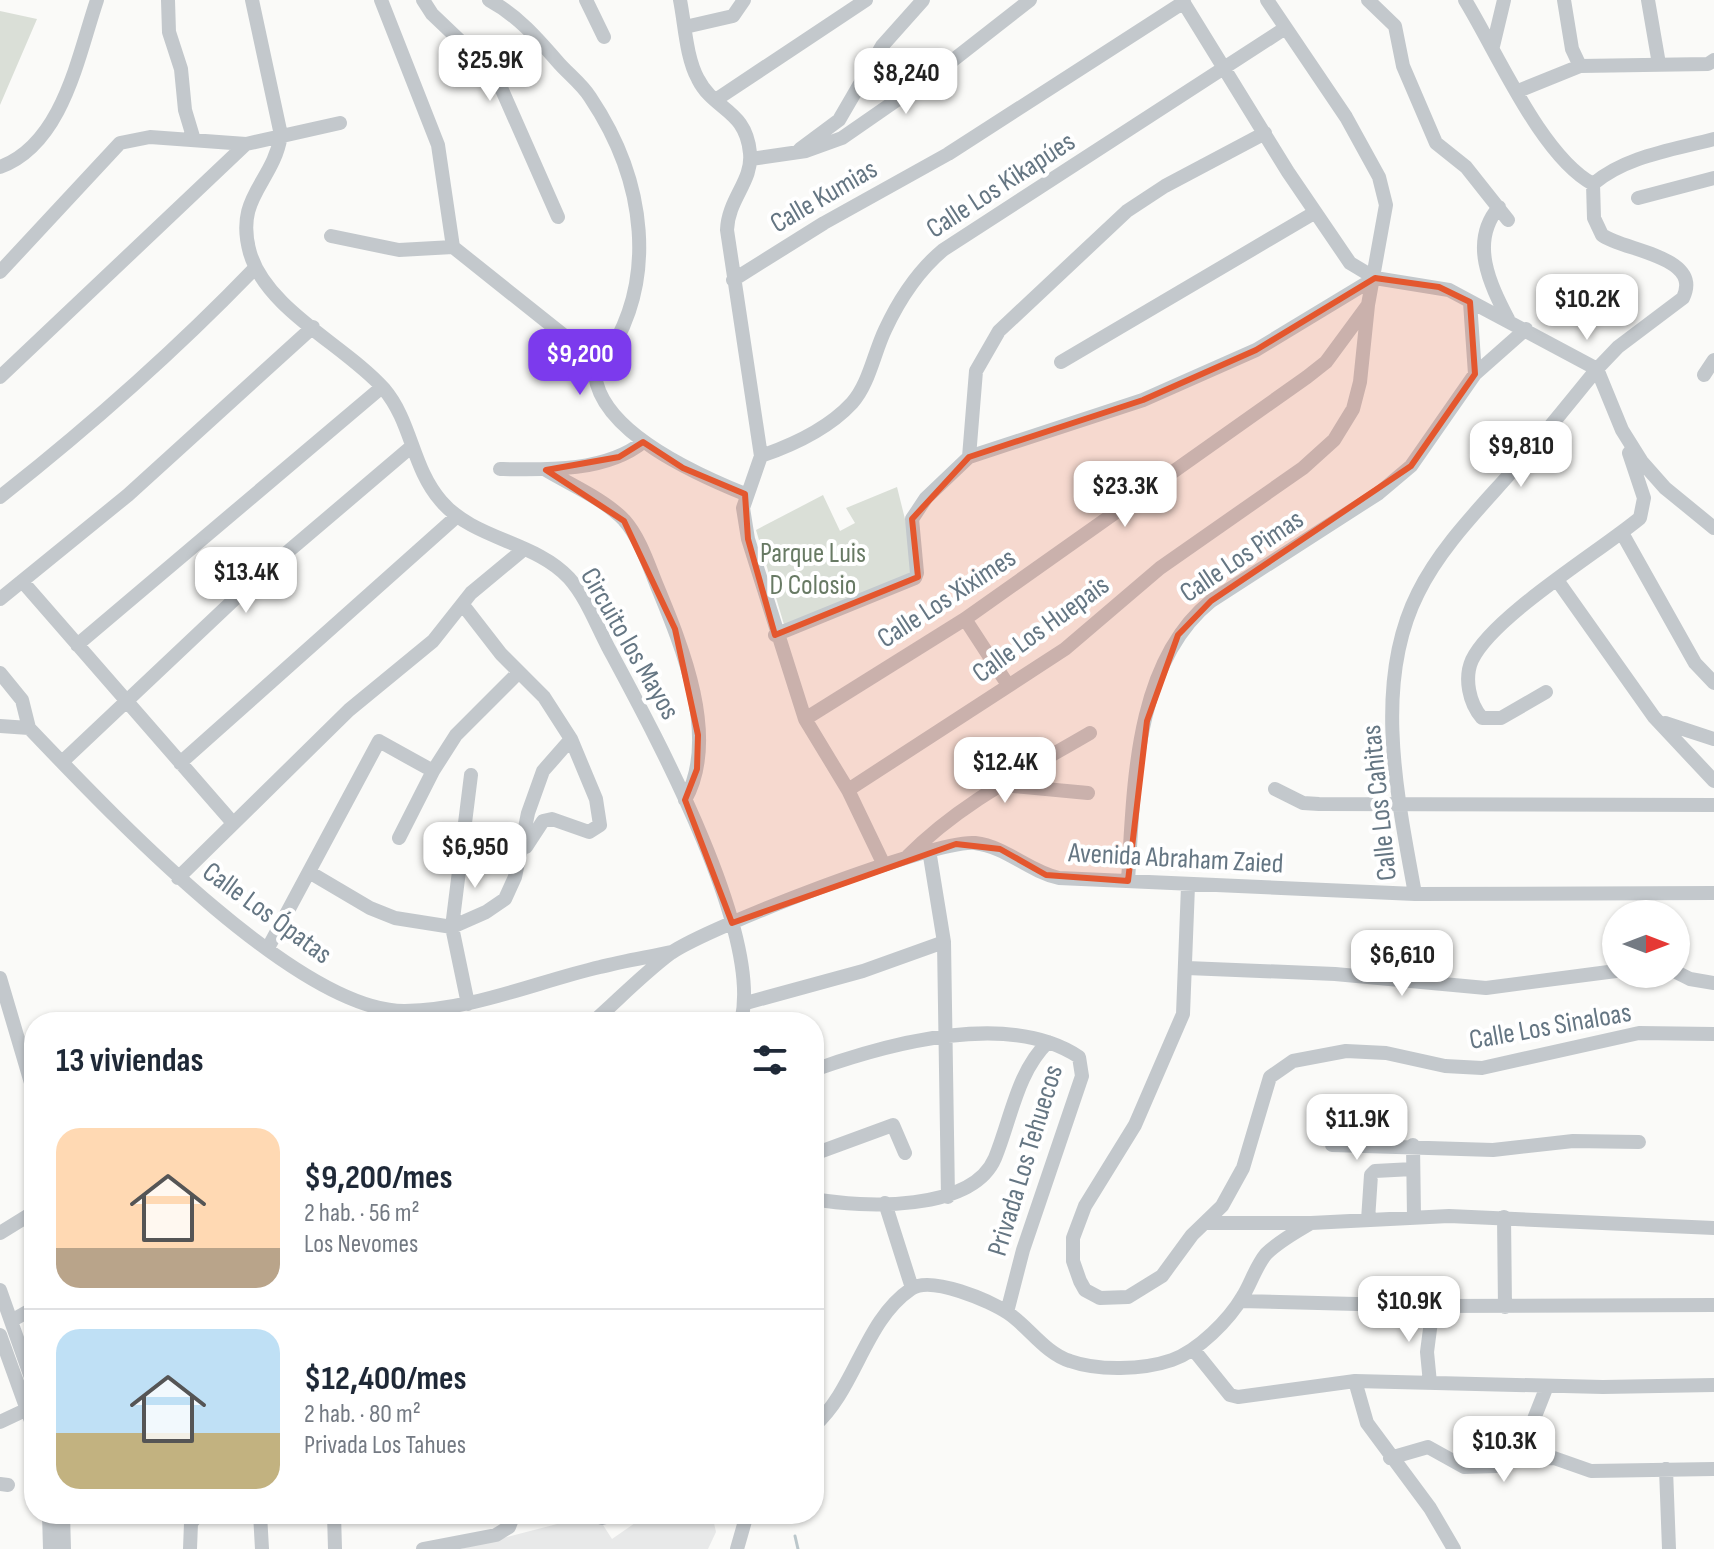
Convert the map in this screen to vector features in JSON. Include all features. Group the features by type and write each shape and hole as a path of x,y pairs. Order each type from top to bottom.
{"street":[{"path":"0,167 24,153 42,136 71,75 97,0"},
{"path":"168,0 169,32 181,69 185,110 194,140"},
{"path":"0,497 78,435 180,346 255,268 246,214 276,155 281,135 252,0"},
{"path":"381,0 438,145 453,247"},
{"path":"423,0 432,14 495,74 558,217"},
{"path":"489,0 540,40 588,94 609,128 634,190 638,215 638,278 624,328 595,375 599,392 643,442 683,468 745,494"},
{"path":"586,0 604,37"},
{"path":"680,0 695,73 704,89 743,127 751,159 749,170 730,205 728,217 733,280 751,370 761,456 745,494 743,508 748,539 775,635 805,719 848,790 884,865"},
{"path":"685,27 733,16 744,0"},
{"path":"717,99 866,0"},
{"path":"795,153 839,120 882,46 923,0"},
{"name":"Calle Kumias","path":"751,159 795,153 842,138 943,68 1030,0"},
{"name":"Calle Los Xiximes","path":"805,719 965,619 1317,370 1368,305 1385,213 1384,191 1346,117 1267,0"},
{"path":"1368,0 1395,26 1403,66 1436,143 1466,167 1503,214 1486,231 1483,250 1486,271 1508,319"},
{"path":"1465,0 1518,91 1571,171 1593,184 1609,171 1632,161 1714,139"},
{"path":"1493,46 1504,0"},
{"path":"1564,0 1572,49 1580,66"},
{"path":"1648,0 1659,64"},
{"path":"1183,1 1314,213 1350,263 1375,278 1439,287 1508,319 1597,369 1622,430 1644,505 1640,518 1515,614 1471,661 1468,679 1478,714 1487,720 1516,711 1546,692"},
{"name":"Calle Kumias","path":"733,280 824,223 948,154 1183,1"},
{"name":"Calle Los Kikapúes","path":"761,456 799,442 854,401 885,329 905,293 925,265 943,250 1284,29"},
{"path":"1518,91 1580,66 1708,64 1714,60"},
{"path":"0,272 120,143 150,137 246,144 340,123"},
{"path":"969,457 976,371 999,331 1127,211 1165,186 1265,133"},
{"path":"0,377 246,144"},
{"path":"1638,198 1714,178"},
{"name":"Calle Los Cahitas","path":"1415,894 1399,806 1394,688 1399,652 1416,596 1440,557 1597,369 1618,347 1683,298 1686,291 1684,274 1669,261 1602,235 1594,218 1593,184"},
{"path":"1061,362 1314,213"},
{"path":"331,236 399,250 453,247 601,365"},
{"name":"Circuito los Mayos","path":"255,268 313,327 382,387 395,404 429,486 456,517 524,549 563,572 580,592 632,688 685,800 732,923 744,974 746,1003"},
{"path":"775,635 915,578 912,519 926,498 969,457 1143,400 1256,350 1375,278"},
{"path":"1470,302 1475,374"},
{"name":"Calle Los Huepais","path":"848,790 1092,629 1160,568 1303,468 1334,440 1353,409 1360,382 1368,305"},
{"path":"0,599 128,495 313,327"},
{"name":"Calle Los Pimas","path":"1128,881 1133,806 1147,721 1161,671 1190,618 1211,601 1398,479 1411,466 1475,374 1526,329"},
{"path":"1704,375 1714,360"},
{"path":"77,645 382,387"},
{"path":"1622,430 1653,476 1714,528"},
{"path":"500,469 546,470 619,457 643,442"},
{"path":"62,762 257,578 411,447"},
{"path":"546,470 611,509 624,521 643,553 686,660 695,700 697,769 685,800"},
{"path":"180,763 456,517"},
{"path":"1622,533 1695,663 1714,683"},
{"path":"178,878 349,710 423,651 482,583 524,549"},
{"path":"1557,580 1654,717 1714,781"},
{"path":"22,581 233,823"},
{"path":"309,872 370,908 395,918 452,927 486,912 505,899 518,865 543,821 552,819 585,833 600,825 596,799 571,739 544,697 463,605"},
{"path":"965,619 1008,685"},
{"path":"399,838 433,771 465,724 519,672"},
{"name":"Calle Los Ópatas","path":"0,673 22,700 29,728 178,878 302,975 369,1004 403,1011 468,1004 600,967 672,952"},
{"path":"1654,717 1681,730 1714,739"},
{"path":"0,726 29,728"},
{"path":"904,859 935,829 1001,785 1090,733"},
{"path":"518,865 528,813 543,771 571,739"},
{"path":"268,948 379,741 433,771"},
{"path":"468,1004 452,927 465,799 471,775"},
{"path":"1001,785 1088,793"},
{"path":"1275,789 1303,803 1399,806 1714,805"},
{"name":"Avenida Abraham Zaied","path":"604,1012 672,952 732,923 929,850 973,843 1000,849 1046,875 1188,886 1415,894 1714,893"},
{"path":"929,850 944,942 948,1036 948,1197"},
{"path":"1188,886 1187,968 1335,974 1486,988 1602,973"},
{"path":"744,1012 746,1003 863,971 944,942"},
{"name":"Calle Los Sinaloas","path":"1187,968 1183,1014 1174,1040 1135,1125 1085,1206 1073,1238 1073,1261 1080,1281 1092,1295 1119,1299 1162,1276 1192,1235 1233,1191 1243,1168 1270,1077 1293,1061 1346,1051 1386,1053 1445,1066 1482,1068 1639,1033 1714,1034"},
{"path":"0,978 24,1059"},
{"path":"1690,979 1714,983"},
{"name":"Privada Los Tehuecos","path":"824,1067 891,1045 948,1036 1015,1036 1048,1042 1079,1057 1082,1076 1023,1250 1007,1312"},
{"path":"824,1200 885,1203 948,1197 976,1185 990,1169 1028,1068 1048,1042"},
{"path":"824,1150 893,1125 905,1153"},
{"path":"1332,1145 1413,1145 1493,1150 1573,1141 1639,1142"},
{"path":"1413,1145 1414,1217"},
{"path":"1368,1220 1371,1175 1375,1171 1413,1169"},
{"path":"885,1203 912,1288"},
{"path":"1205,1223 1504,1217 1714,1228"},
{"path":"1504,1217 1505,1307"},
{"path":"0,1233 24,1218"},
{"path":"824,1415 836,1401 891,1307 912,1288 933,1285 958,1291 1007,1312 1054,1353 1068,1361 1095,1367 1168,1362 1193,1349 1240,1301 1265,1255 1311,1223"},
{"path":"0,1290 24,1358"},
{"path":"1240,1301 1505,1307 1714,1305"},
{"path":"1430,1383 1427,1352 1433,1306"},
{"path":"11,1321 24,1314"},
{"path":"0,1335 24,1391"},
{"path":"1193,1349 1230,1395 1235,1396 1355,1381 1547,1386 1714,1385"},
{"path":"1355,1381 1367,1423 1430,1508 1454,1549"},
{"path":"1505,1461 1530,1429 1547,1386"},
{"path":"0,1422 24,1410"},
{"path":"1390,1458 1428,1447 1464,1467 1491,1468 1505,1461 1554,1458 1591,1471 1714,1469"},
{"path":"1666,1469 1669,1549"},
{"path":"49,1524 50,1549"},
{"path":"63,1524 64,1549"},
{"path":"190,1549 189,1531 193,1524"},
{"path":"261,1524 262,1549"},
{"path":"334,1524 335,1549"},
{"path":"423,1549 496,1535 510,1524"},
{"path":"737,1549 744,1524"}],"highlighted area":[{"path":"1375,278 1439,287 1470,302 1475,374 1411,466 1211,601 1178,635 1147,721 1128,881 1046,875 1000,849 956,844 732,923 685,800 697,769 698,735 675,629 624,521 546,470 619,457 643,442 683,468 745,494 748,539 775,635 918,577 912,519 969,457 1143,400 1256,350"}],"shaded area":[{"path":"557,1524 602,1524 612,1539 634,1524 714,1524 716,1532 708,1549 460,1549"}],"green space":[{"path":"0,11 37,19 0,105"},
{"name":"Parque Luis D Colosio","path":"897,487 908,531 912,575 785,628 756,530 823,495 840,531 855,523 846,508"}],"waterway":[{"path":"795,1536 798,1549"}]}
